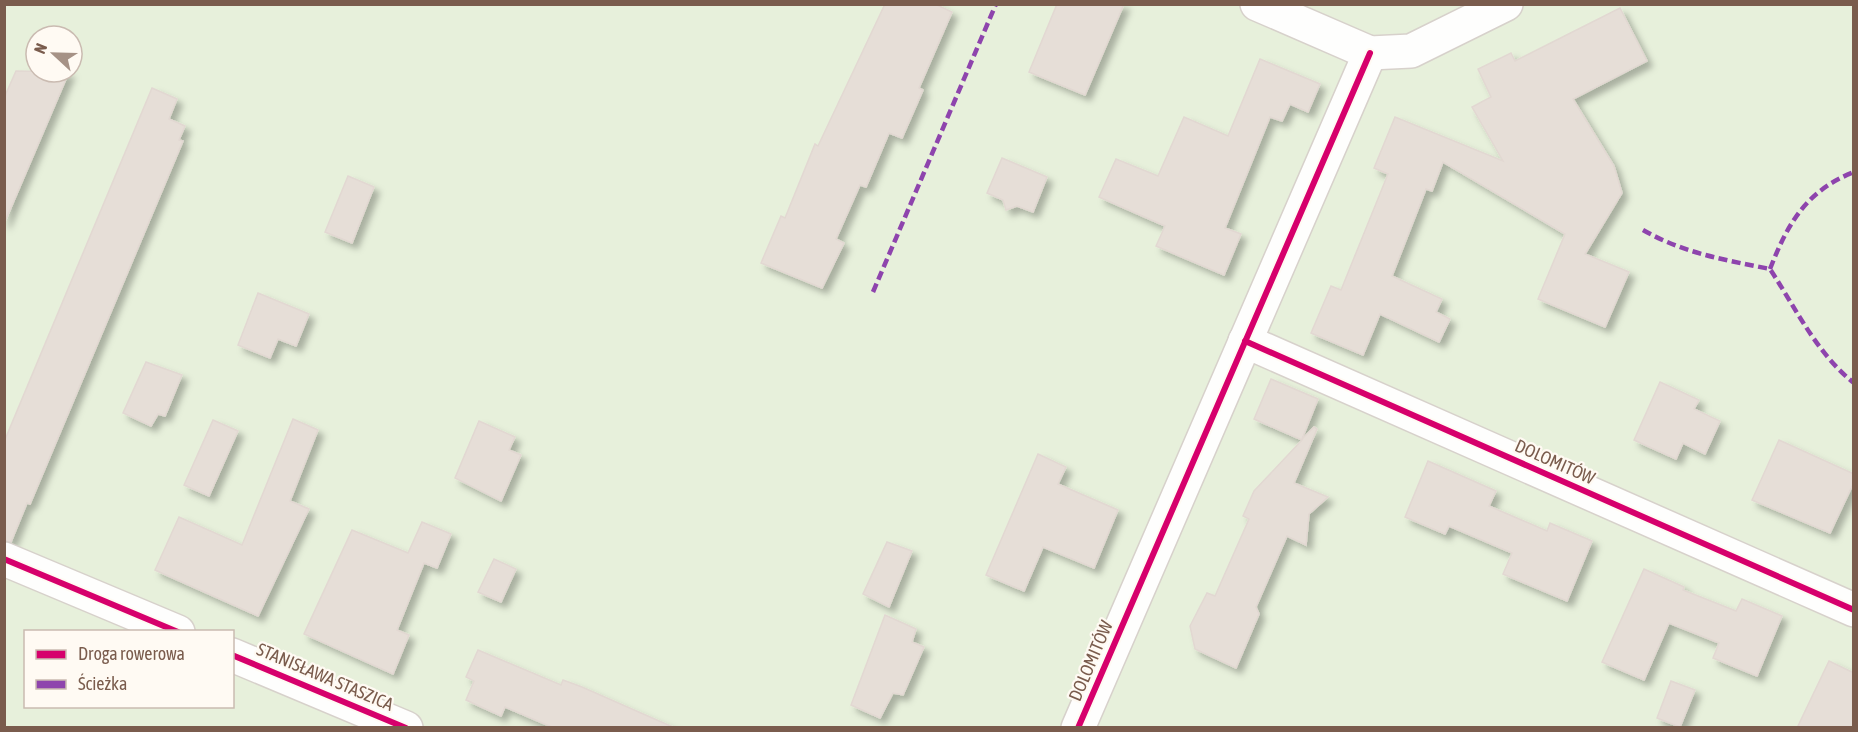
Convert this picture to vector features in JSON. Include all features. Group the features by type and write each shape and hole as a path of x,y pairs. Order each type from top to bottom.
{"street":[{"path":"1257,4 1370,53 1411,51 1506,4"},
{"name":"DOLOMITÓW","path":"1078,728 1370,53"},
{"name":"DOLOMITÓW","path":"1245,341 1854,610"},
{"path":"4,559 173,630"},
{"name":"STANISŁAWA STASZICA","path":"234,656 406,728"}],"green space":[{"path":"5,5 1853,5 1853,727 5,727"}],"building":[{"path":"885,4 935,4 952,12 919,88 923,90 902,138 889,133 866,187 860,185 836,239 844,243 822,288 761,263 781,216 785,218 815,144 818,146"},
{"path":"1057,4 1124,4 1085,95 1029,72"},
{"path":"1620,8 1647,61 1573,99 1614,166 1622,193 1585,254 1629,272 1605,327 1538,299 1565,234 1443,162 1432,191 1426,189 1392,276 1442,299 1436,312 1450,319 1439,342 1380,314 1363,355 1311,333 1331,286 1341,290 1388,174 1374,168 1395,117 1503,161 1472,107 1491,97 1478,69 1511,53 1515,61"},
{"path":"1260,59 1320,84 1308,112 1290,104 1282,121 1270,117 1225,228 1241,234 1224,275 1156,246 1165,226 1099,197 1116,159 1158,176 1184,117 1228,136"},
{"path":"16,71 24,71 24,84 64,84 4,224 4,98"},
{"path":"152,88 177,99 169,119 185,126 179,140 183,141 30,504 27,503 11,542 4,541 4,442"},
{"path":"1002,158 1047,177 1033,212 1017,206 1006,210 1003,200 987,193"},
{"path":"348,176 374,187 352,243 325,232"},
{"path":"258,293 309,314 296,346 278,339 270,358 238,345"},
{"path":"146,362 182,375 165,416 158,414 151,426 123,413"},
{"path":"1271,379 1318,399 1302,439 1314,427 1317,429 1294,483 1328,497 1309,514 1306,545 1287,536 1256,607 1259,614 1236,668 1195,649 1190,626 1207,593 1215,596 1249,519 1243,516 1254,491 1302,440 1254,419"},
{"path":"1660,382 1699,400 1694,409 1720,421 1705,454 1683,443 1676,459 1634,440"},
{"path":"293,419 318,430 290,501 309,509 258,616 155,570 179,517 242,545"},
{"path":"213,420 238,431 209,496 184,485"},
{"path":"479,421 515,437 509,450 521,455 501,501 455,478"},
{"path":"1779,440 1854,474 1854,482 1830,533 1752,500"},
{"path":"1038,454 1066,467 1058,484 1118,510 1094,568 1043,547 1024,591 986,575"},
{"path":"1428,461 1496,491 1489,506 1547,531 1550,523 1592,541 1567,601 1503,574 1512,553 1449,526 1445,534 1405,517"},
{"path":"422,522 451,534 437,568 424,563 397,630 409,635 393,674 304,634 352,530 408,553"},
{"path":"887,542 912,551 889,607 863,594"},
{"path":"494,559 516,569 501,602 478,592"},
{"path":"1644,569 1684,587 1683,590 1736,611 1742,599 1782,616 1757,676 1713,658 1719,643 1669,623 1644,680 1602,662"},
{"path":"885,615 916,629 912,642 924,647 903,695 893,693 880,718 851,705"},
{"path":"478,650 561,685 563,680 582,687 675,728 554,728 505,707 501,716 466,700 474,681 466,677"},
{"path":"1829,661 1854,673 1854,728 1797,728"},
{"path":"1671,681 1695,690 1680,727 1657,718"}],"marked path":[{"path":"873,292 996,4"},
{"path":"1770,269 1784,237 1801,210 1823,189 1854,172"},
{"path":"1643,230 1689,250 1770,269 1818,344 1854,383"}],"cycle path":[{"path":"1078,728 1370,53"},
{"path":"1245,341 1854,610"},
{"path":"4,559 173,630"},
{"path":"234,656 406,728"}]}
